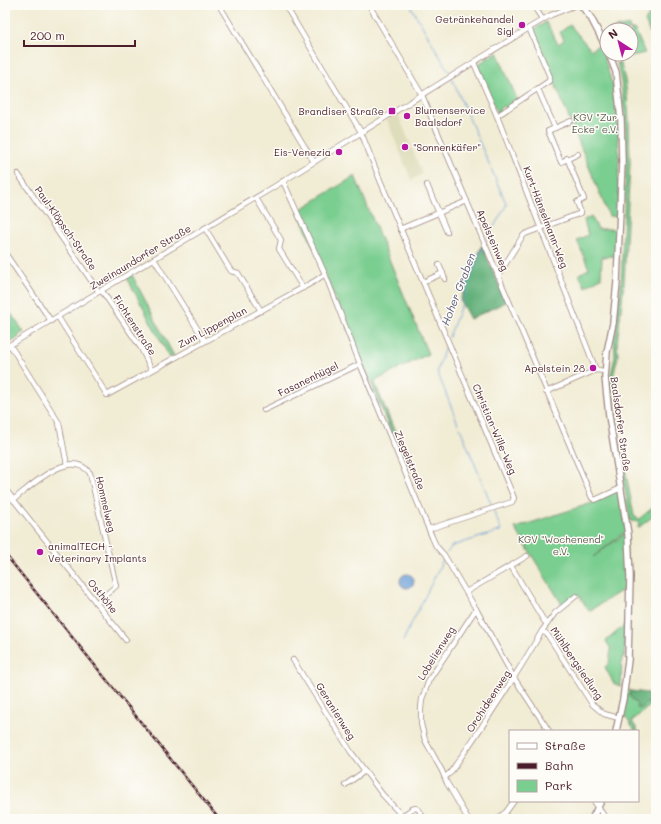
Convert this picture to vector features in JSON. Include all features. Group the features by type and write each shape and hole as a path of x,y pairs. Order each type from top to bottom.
{"main road":[{"path":"581,5 591,18 599,34"},
{"name":"Baalsdorfer Straße","path":"613,62 615,68 621,120 622,182 617,282 613,323 607,352 605,387 629,541 630,577 629,630 626,672 616,730"},
{"path":"592,819 600,804"}],"street":[{"path":"219,5 314,162"},
{"name":"Christian-Wille-Weg","path":"285,5 361,132 400,229 514,498 512,502 429,529"},
{"name":"Apelsteinweg","path":"369,5 422,95 592,498 595,500 621,488"},
{"path":"533,5 542,20"},
{"path":"283,181 542,20 576,5"},
{"path":"497,116 547,84 549,81 550,77 529,28"},
{"name":"Kurt-Hänselmann-Weg","path":"474,63 497,116 596,370"},
{"path":"538,89 555,128"},
{"path":"571,121 548,131 561,162 578,154"},
{"path":"498,276 525,234 581,213 577,202 584,199 567,158"},
{"name":"Paul-Klöpsch-Straße","path":"18,174 101,291"},
{"name":"Zweinaundorfer Straße","path":"5,348 283,181"},
{"name":"Ziegelstraße","path":"283,181 325,274 360,364 436,546 444,554 514,678 548,730"},
{"path":"428,185 438,213 447,232"},
{"path":"256,198 281,240 280,249 303,288"},
{"path":"400,229 466,201"},
{"path":"205,228 231,271 238,273 261,311"},
{"path":"5,253 51,321"},
{"path":"154,259 205,341"},
{"path":"440,265 445,279"},
{"path":"423,282 443,273"},
{"name":"Zum Lippenplan","path":"58,317 107,395 151,369 316,281 325,274"},
{"name":"Fichtenstraße","path":"101,291 141,348 151,369"},
{"path":"10,345 59,423 67,465 49,472 13,500"},
{"name":"Fasanenhügel","path":"264,410 360,364"},
{"path":"546,392 596,370 605,371"},
{"name":"Hommelweg","path":"67,465 81,465 90,473 116,586 96,603"},
{"name":"Osthöhe","path":"5,489 126,640"},
{"path":"466,592 527,556"},
{"name":"Mühlbergsiedlung","path":"510,566 547,624 542,631 547,634 592,704 604,714 619,718"},
{"path":"547,624 555,613 576,596"},
{"name":"Lobelienweg","path":"468,819 447,784 424,734 421,718 422,699 429,680 476,609"},
{"name":"Orchideenweg","path":"445,777 472,742 514,678 542,631"},
{"name":"Geranienweg","path":"293,660 338,732 400,818 412,809 416,808 419,810 424,819"},
{"path":"345,785 365,771"},
{"path":"497,819 506,812 513,802"},
{"path":"600,804 606,819"}],"shaded area":[{"name":"\"Sonnenkäfer\"","path":"398,114 422,173 411,180 387,120"}],"green space":[{"path":"656,9 656,47 645,21 651,12"},
{"name":"KGV \"Zur Ecke\" e.V.","path":"546,22 558,44 564,40 560,32 570,25 591,50 599,45 599,62 605,62 616,93 619,154 618,217 609,216 533,30"},
{"path":"639,39 645,53 639,54"},
{"path":"497,52 518,101 506,108 504,106 499,109 500,112 497,113 477,65"},
{"path":"617,63 620,63 621,65 625,80 629,121 630,163 624,283 617,343 618,356 612,387 619,437 634,516 639,519 656,505 656,514 638,528 639,522 630,521 611,401 610,377 615,357 614,340 621,283 626,162 625,121 621,81"},
{"path":"355,176 428,354 371,383 298,211"},
{"path":"591,216 598,229 617,229 616,256 602,257 601,278 585,287 579,274 589,269 577,240 588,235 584,220"},
{"path":"482,245 506,302 470,319 460,300"},
{"path":"132,275 174,356 170,358 127,278"},
{"path":"5,305 24,332 20,334 18,338 5,346"},
{"path":"374,381 409,466 405,468 371,383"},
{"name":"KGV \"Wochenend\" e.V.","path":"617,491 620,492 626,531 593,557 626,533 626,588 589,611 578,594 563,606 515,528 592,503"},
{"path":"626,624 624,657 622,657 621,686 614,684 605,667 609,663 611,649 606,641"},
{"path":"628,690 631,691 629,695 647,703 654,704 632,721 637,730 634,730 627,719 623,716"},
{"path":"631,691 656,694 656,703 647,703 640,709 637,708 637,705 629,695"}],"water":[{"path":"407,574 412,576 414,581 412,586 407,588 402,586 400,581 402,576"}],"waterway":[{"name":"Hoher Graben","path":"410,5 449,72"},
{"name":"Hoher Graben","path":"452,79 506,203 506,206 486,240"},
{"name":"Hoher Graben","path":"449,337 483,247"},
{"name":"Hoher Graben","path":"446,344 437,371 458,424"},
{"name":"Hoher Graben","path":"460,428 492,506"},
{"name":"Hoher Graben","path":"447,553 452,546 500,531 501,529 493,510"},
{"name":"Hoher Graben","path":"413,621 443,560"},
{"name":"Hoher Graben","path":"403,641 412,622"}],"railway":[{"path":"5,554 219,819"}],"place":[{"name":"Getränkehandel Sigl","path":"522,25"},
{"name":"Brandiser Straße","path":"392,111"},
{"name":"Blumenservice Baalsdorf","path":"407,116"},
{"name":"\"Sonnenkäfer\"","path":"405,147"},
{"name":"Eis-Venezia","path":"339,152"},
{"name":"Apelstein 28","path":"593,368"},
{"name":"animalTECH - Veterinary Implants","path":"40,552"}]}
